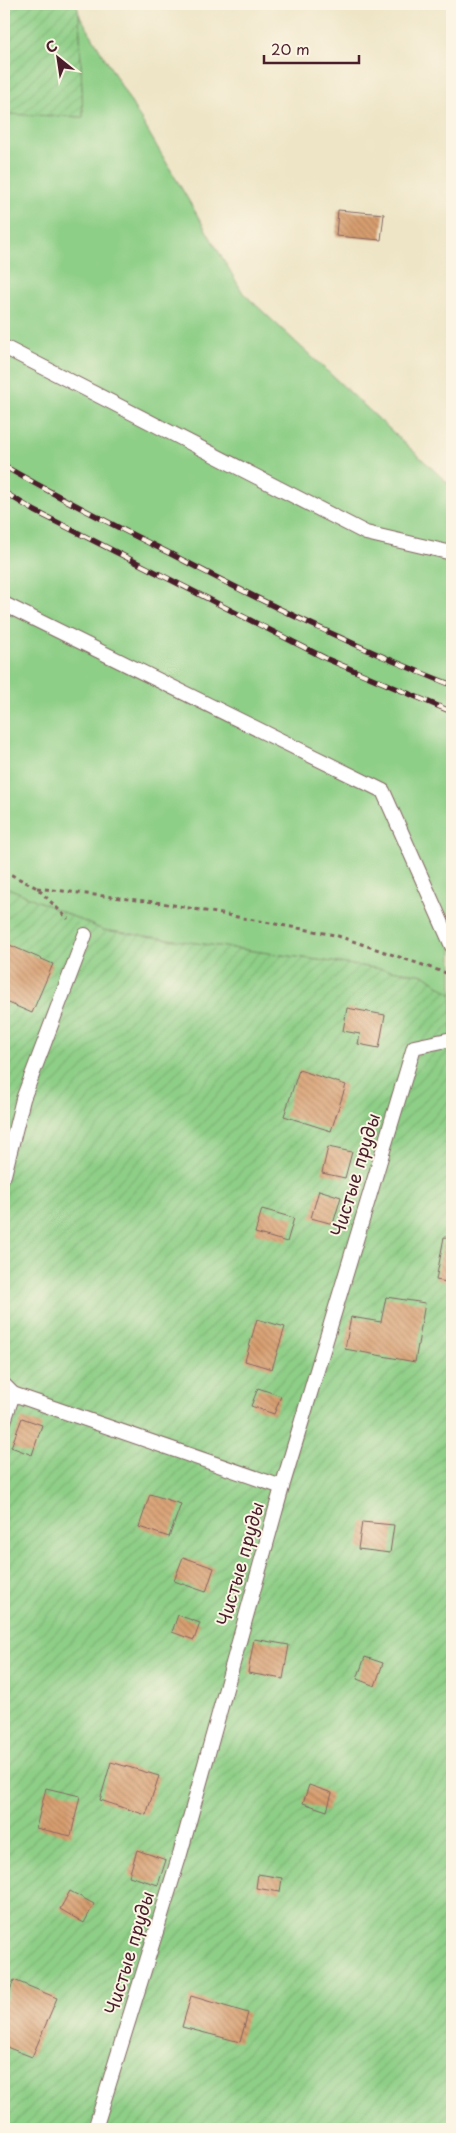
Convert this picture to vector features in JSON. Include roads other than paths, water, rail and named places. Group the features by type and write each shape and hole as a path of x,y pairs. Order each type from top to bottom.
{"lane":[{"path":"4,347 366,533 452,553"},
{"path":"4,604 383,791 452,946"},
{"path":"4,1175 23,1099 84,936"},
{"name":"Чистые пруды","path":"95,2129 180,1854 282,1487 414,1047 452,1039"},
{"path":"4,1421 8,1390 282,1487"}],"railway":[{"path":"4,466 87,511 275,607 381,656 452,685"},
{"path":"4,492 35,511 327,659 452,712"}]}
